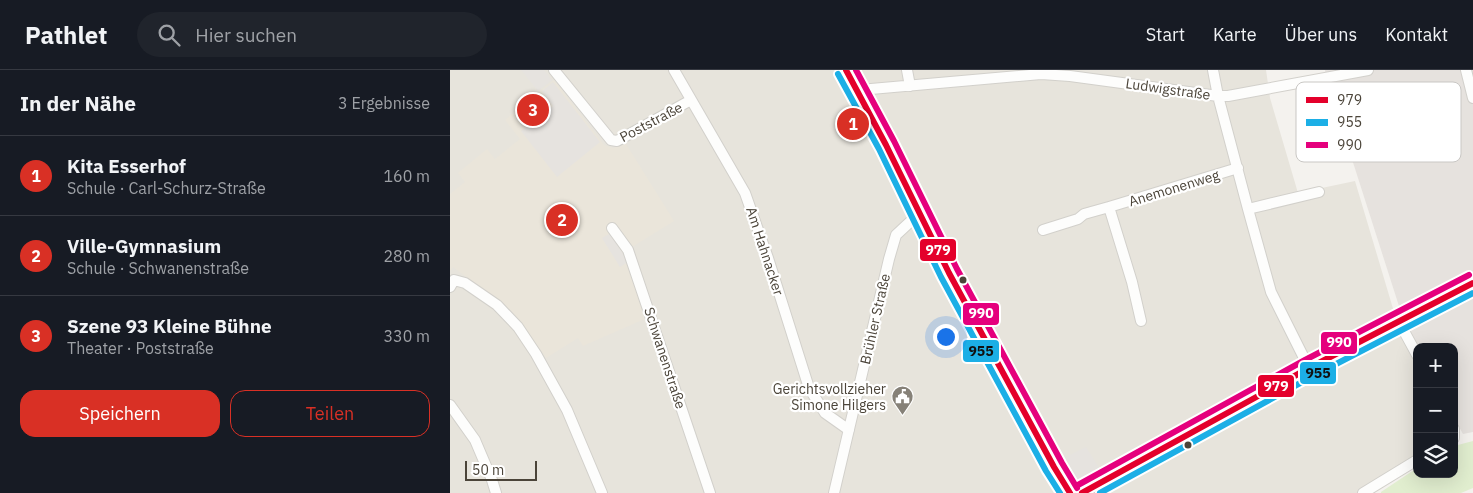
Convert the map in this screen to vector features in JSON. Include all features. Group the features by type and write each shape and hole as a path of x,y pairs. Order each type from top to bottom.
{"street":[{"name":"Poststraße","path":"554,70 610,140 617,141 691,100"},
{"name":"Am Hahnacker","path":"674,70 745,193 768,258 809,388 825,413 849,430"},
{"path":"846,70 983,336 1070,493"},
{"path":"907,70 910,86"},
{"path":"1213,70 1218,96 1271,292 1309,368"},
{"name":"Ludwigstraße","path":"1304,82 1368,70"},
{"path":"1466,70 1473,98"},
{"name":"Ludwigstraße","path":"859,93 871,89 1041,72 1218,96 1228,96 1296,84"},
{"name":"Anemonenweg","path":"1043,230 1078,219 1084,214 1238,168"},
{"path":"1248,209 1319,192"},
{"name":"Anemonenweg","path":"1109,208 1132,282 1141,321"},
{"name":"Brühler Straße","path":"834,493 896,234 920,216"},
{"name":"Schwanenstraße","path":"612,228 628,250 710,493"},
{"path":"452,284 465,283 497,305 518,327 536,354 567,410 600,492"},
{"path":"1082,493 1309,368 1473,283"},
{"path":"1398,322 1413,348"},
{"path":"450,405 475,440 496,493"},
{"path":"1363,493 1413,462"}],"shaded area":[{"path":"450,70 1266,70 1270,98 1298,193 1355,181 1400,332 1413,356 1413,461 1367,493 450,493"},
{"path":"521,70 544,70 552,80 538,91"},
{"path":"1325,70 1473,70 1473,432 1463,434 1458,425 1458,343 1415,343 1406,328 1353,162 1461,162 1461,82 1327,82"},
{"path":"554,80 604,145 613,148 626,144 674,221 624,252 647,318 583,346 578,338 546,358 522,323 509,309 453,267 450,271 450,194 465,182 458,173 487,149 495,159 520,139 505,120"},
{"path":"553,82 600,142 557,177 521,131 553,106 542,91"},
{"path":"611,233 628,262 620,267 602,238"},
{"path":"1086,447 1100,469 1077,481 1068,474 1060,460"}],"green space":[{"path":"1473,441 1473,488 1461,493 1381,493 1413,471 1413,478 1458,478 1458,445"}],"transit line":[{"name":"979","path":"846,70 886,145 949,273 1070,493"},
{"name":"990","path":"856,70 894,141 957,269 1077,488"},
{"name":"955","path":"838,74 879,149 941,277 1046,471 1060,493"},
{"name":"990","path":"1078,485 1305,360 1469,275"},
{"name":"979","path":"1082,493 1309,368 1473,283"},
{"name":"955","path":"1100,493 1313,376 1473,293"}],"place":[{"name":"Szene 93 Kleine Bühne","path":"533,110"},
{"name":"Kita Esserhof","path":"853,124"},
{"name":"Ville-Gymnasium","path":"562,220"},
{"name":"Gerichtsvollzieher Simone Hilgers","path":"902,416"}]}
